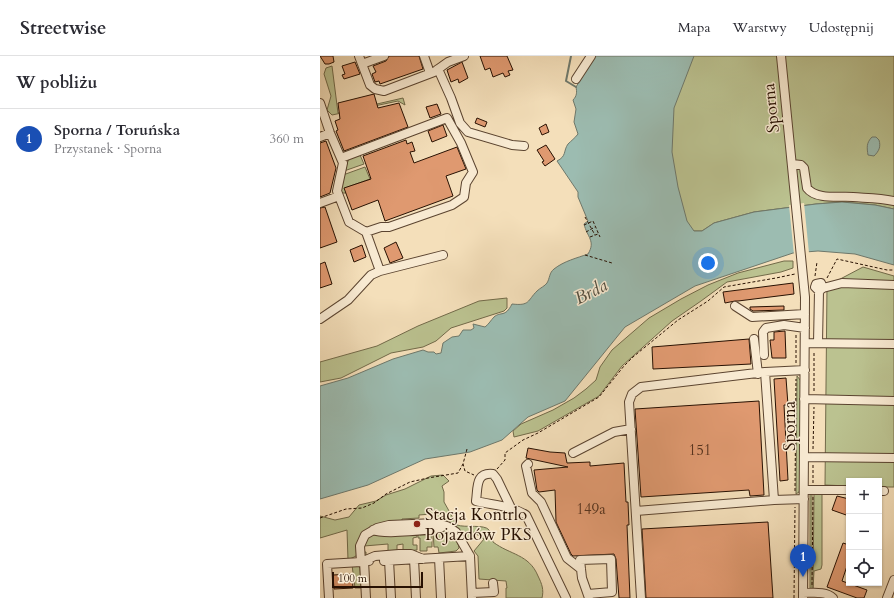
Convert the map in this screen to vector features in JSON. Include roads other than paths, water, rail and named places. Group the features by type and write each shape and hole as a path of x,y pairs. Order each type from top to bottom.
{"street":[{"path":"359,56 370,85 375,90 379,91 384,91 430,73 448,62 464,56"},
{"path":"362,64 384,56"},
{"path":"424,56 430,73"},
{"path":"576,79 591,56"},
{"name":"Sporna","path":"781,56 801,255 805,314 803,595"},
{"path":"438,69 460,123 468,132 506,144 524,146"},
{"path":"320,103 330,133 343,163 336,191 349,222 366,232 380,272"},
{"path":"342,158 447,118 461,144 473,172 466,183 464,197 452,205 389,227 381,227 366,232"},
{"path":"320,137 330,133"},
{"path":"792,164 801,165 804,168 807,188 815,193 833,197 873,198 894,201"},
{"path":"320,203 339,196"},
{"path":"320,319 348,300 371,275 443,255"},
{"path":"816,343 820,287 842,283 894,285"},
{"path":"735,306 752,317 805,314"},
{"path":"764,355 763,332 766,328 796,326 805,328"},
{"path":"754,339 761,373 774,500"},
{"path":"805,343 894,344"},
{"path":"642,598 629,402 632,394 641,387 761,373 804,370"},
{"path":"804,399 894,401"},
{"path":"573,453 614,432 631,430"},
{"path":"804,457 894,458"},
{"path":"528,464 526,466 532,493 541,502 567,558 581,569"},
{"path":"511,508 493,474 486,473 479,479 476,501 519,510 526,515 566,598"},
{"path":"804,490 846,490"},
{"path":"636,511 804,499"},
{"path":"366,598 361,542 365,534 382,526 389,525 436,523 450,528 456,532 470,556 472,595 494,591"},
{"path":"362,561 375,556 399,554 411,554 424,559"},
{"path":"329,598 323,564 470,556"},
{"path":"439,558 441,598"},
{"path":"611,559 612,592 589,596 582,578 580,560 611,559"},
{"path":"389,560 391,598"},
{"path":"414,560 416,598"},
{"path":"887,598 894,580"},
{"path":"803,595 824,593 833,598"}],"water":[{"name":"Brda","path":"595,56 694,56 674,108 672,152 678,187 687,221 694,231 702,231 714,223 754,212 842,202 875,205 894,209 894,265 855,254 818,251 793,253 695,286 625,327 565,401 528,417 502,440 470,452 425,459 368,485 320,499 320,386 348,378 393,359 423,350 434,352 436,354 441,353 443,343 452,337 459,336 463,330 471,330 474,328 473,324 485,327 496,315 505,313 512,304 522,304 528,302 537,291 547,283 551,272 554,269 566,262 588,254 591,242 584,224 588,221 578,197 578,192 557,161 564,155 568,144 578,134 574,122 576,109 573,100 577,91 576,87"},
{"path":"872,137 876,137 880,142 879,149 874,156 868,155 867,150 868,143"}],"waterway":[{"path":"571,56 566,81 576,87"}],"place":[{"name":"Stacja Kontrlo Pojazdów PKS","path":"417,524"},
{"name":"Sporna / Toruńska","path":"803,577"}]}
